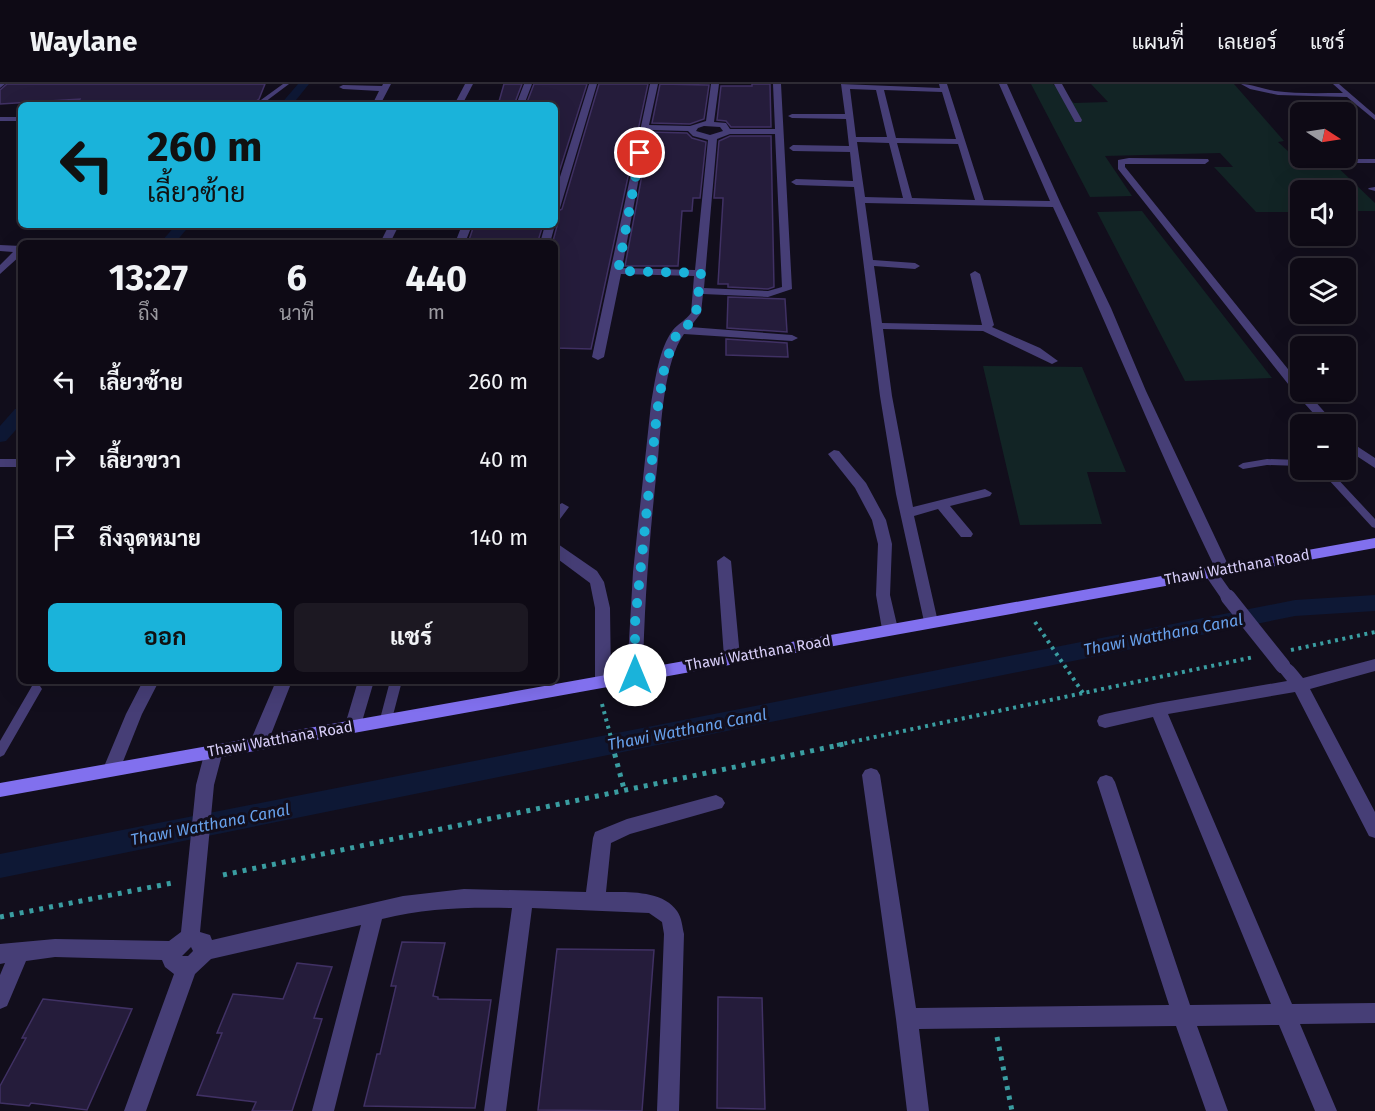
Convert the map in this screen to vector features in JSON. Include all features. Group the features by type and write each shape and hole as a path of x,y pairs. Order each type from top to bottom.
{"main road":[{"name":"Thawi Watthana Road","path":"0,789 1375,543"}],"street":[{"path":"460,102 469,84"},
{"path":"521,102 528,84"},
{"path":"558,198 593,84"},
{"path":"598,357 618,271 654,84"},
{"path":"710,123 715,84"},
{"path":"700,291 768,294 787,289 777,84"},
{"path":"1003,84 1056,204 1106,308 1228,597 1283,659 1300,685 1372,819"},
{"path":"1058,84 1078,120"},
{"path":"343,87 386,86 378,102"},
{"path":"930,622 907,513 876,326 870,263 845,86 944,87 980,202"},
{"path":"879,86 908,201"},
{"path":"792,116 850,117"},
{"path":"644,127 692,129 699,124 710,123 723,125 728,130 780,132"},
{"path":"692,129 692,132 700,136 713,137 724,135 728,130"},
{"path":"635,675 635,623 657,412 665,364 679,330 691,323 696,313 700,291 713,137"},
{"path":"853,139 960,142"},
{"path":"793,148 854,149"},
{"path":"1205,161 1129,161 1121,162 1121,168 1290,377"},
{"path":"796,182 858,184"},
{"path":"861,200 1056,204"},
{"path":"0,249 18,249"},
{"path":"0,271 18,252"},
{"path":"870,263 915,266"},
{"path":"618,271 701,273"},
{"path":"975,274 988,325 985,328"},
{"path":"876,326 985,328 1009,341 1039,351 1052,361"},
{"path":"679,330 792,338"},
{"path":"1310,402 1321,414"},
{"path":"1356,452 1375,464"},
{"path":"834,454 861,486 879,520 885,544 883,594 890,629"},
{"path":"2,463 18,463"},
{"path":"907,513 985,493"},
{"path":"941,504 966,534"},
{"path":"558,552 574,566 593,576 600,591 604,616 603,680"},
{"path":"724,561 732,657"},
{"path":"1105,721 1158,709 1300,685 1375,666"},
{"path":"112,769 134,714 149,684"},
{"path":"259,742 283,684"},
{"path":"352,725 365,684"},
{"path":"1158,709 1326,1111"},
{"path":"0,999 10,952 55,948 180,959 197,963 197,875 205,785 214,751"},
{"path":"871,775 908,1019 918,1111"},
{"path":"1106,782 1182,1013 1217,1111"},
{"path":"595,900 602,838 627,827 716,802"},
{"path":"197,944 327,924 403,905 464,898 595,900 651,904 665,911 671,918 674,934 668,1111"},
{"path":"495,1111 523,899"},
{"path":"323,1111 374,911"},
{"path":"135,1111 180,959"},
{"path":"908,1019 994,1019 1182,1013 1375,1012"}],"lane":[{"path":"262,102 286,84"},
{"path":"1244,84 1251,89 1348,95"},
{"path":"1272,84 1280,92"},
{"path":"1336,84 1375,118"},
{"path":"0,119 18,119"},
{"path":"1356,161 1375,161"},
{"path":"1243,466 1267,462 1290,463"},
{"path":"1334,480 1375,525"},
{"path":"386,719 395,684"},
{"path":"0,752 36,689"}],"path":[{"path":"1035,622 1083,693"},
{"path":"1283,659 1375,632"},
{"path":"223,874 623,786 1258,656"},
{"path":"602,704 623,786"},
{"path":"0,917 172,883"},
{"path":"994,1019 1012,1111"}],"shaded area":[{"path":"1031,84 1053,84 1074,103 1108,102 1091,84 1234,84 1284,141 1278,142 1290,152 1290,168 1338,168 1351,180 1290,180 1290,212 1256,212 1214,167 1233,167 1220,153 1105,156 1132,196 1090,197"},
{"path":"1356,185 1375,203 1375,211 1356,211"},
{"path":"1142,211 1272,378 1185,381 1097,212"},
{"path":"983,366 1082,367 1126,472 1087,472 1102,524 1020,525"}],"building":[{"path":"7,84 265,84 259,99 255,102 78,102 80,99 0,104 0,90"},
{"path":"504,84 522,84 515,102 499,102"},
{"path":"534,84 587,84 558,176 558,102 527,102"},
{"path":"599,84 648,84 591,349 558,348 558,240 553,240 558,228 558,211 562,209"},
{"path":"660,84 709,85 704,119 690,124 652,123"},
{"path":"752,84 770,84 771,127 731,127 726,121 717,120 721,86 752,86"},
{"path":"650,132 687,133 692,138 706,142 700,198 693,198 692,211 682,211 678,266 625,266"},
{"path":"730,136 771,136 774,287 768,289 728,287 728,284 718,284 723,198 714,198 719,141"},
{"path":"473,228 542,228 538,240 469,240"},
{"path":"728,297 785,299 787,332 727,328"},
{"path":"726,339 787,343 788,357 726,355"},
{"path":"402,942 445,943 433,996 438,999 491,1000 475,1108 364,1106 377,1054 380,1054 396,986 391,986"},
{"path":"557,949 654,950 642,1111 538,1110"},
{"path":"297,963 332,967 314,1018 322,1019 292,1111 252,1111 256,1102 197,1095 222,1033 217,1033 233,994 283,999"},
{"path":"718,997 762,998 765,1109 717,1108"},
{"path":"43,999 132,1009 87,1110 31,1103 29,1106 0,1103 0,1086 26,1038 22,1038"}],"waterway":[{"path":"289,102 304,84"},
{"path":"170,240 180,228"},
{"path":"0,437 18,416"},
{"name":"Thawi Watthana Canal","path":"0,866 1295,608 1375,603"}],"route":[{"path":"635,675 635,623 657,412 665,364 675,338 679,330 691,323 696,313 701,273 618,271 640,153"}]}
